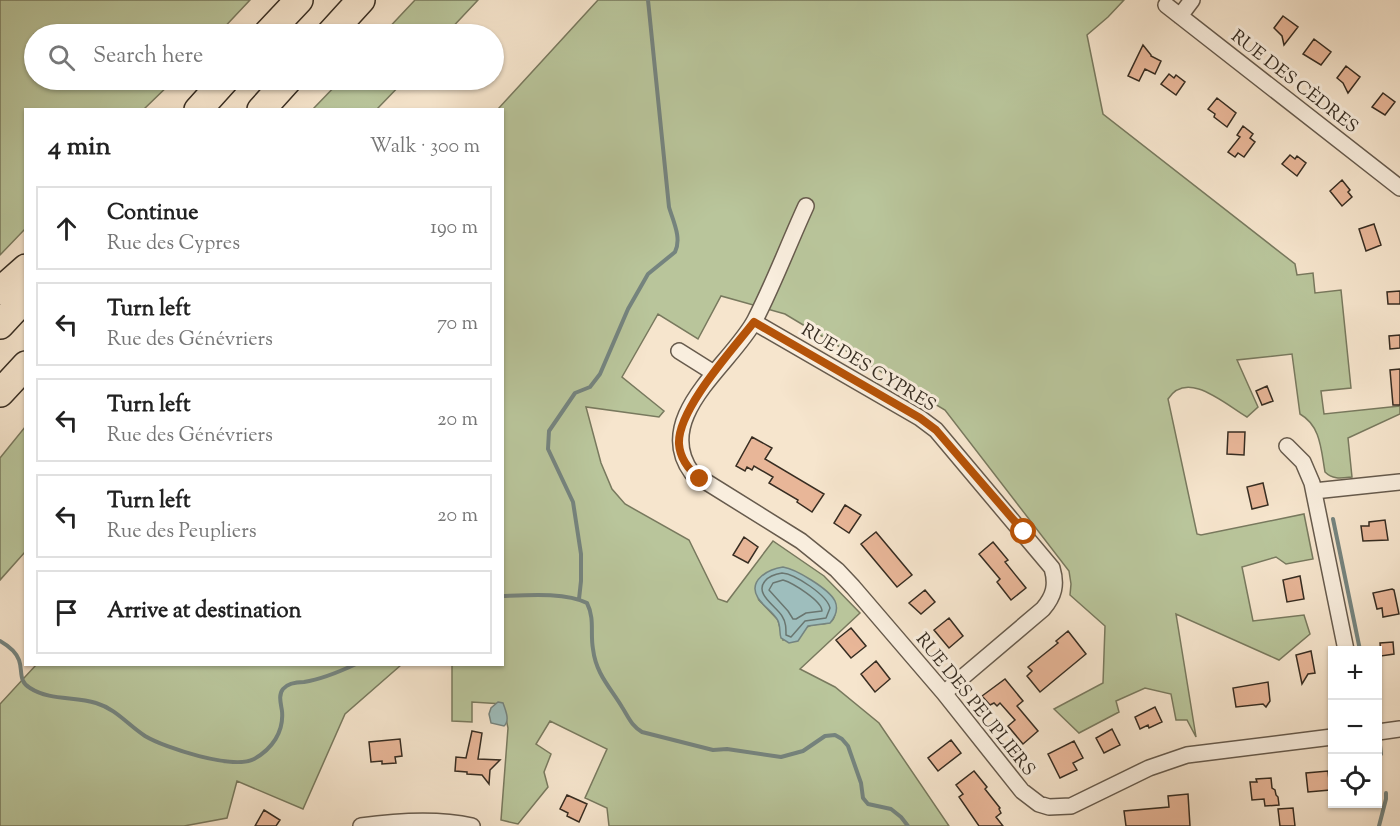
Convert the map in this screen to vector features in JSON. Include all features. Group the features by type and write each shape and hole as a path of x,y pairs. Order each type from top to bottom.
{"highway":[{"path":"276,24 299,0"},
{"path":"339,24 361,0"},
{"path":"200,108 216,90"},
{"path":"263,108 279,90"},
{"path":"0,291 24,270"},
{"path":"0,325 24,299"},
{"path":"0,393 24,367"}],"street":[{"path":"1180,16 1192,0"},
{"name":"RUE DES CÈDRES","path":"1166,5 1400,188"},
{"path":"679,351 714,373 754,322 806,206"},
{"name":"RUE DES CYPRES","path":"754,322 911,413 936,430 1052,568 1055,586 1053,594 1043,609 944,693"},
{"name":"RUE DES PEUPLIERS","path":"714,373 682,424 679,444 686,464 700,479 801,542 837,570 944,693 1030,798 1049,807 1071,806 1149,768 1186,755 1328,737"},
{"path":"1287,446 1303,462 1314,491 1345,646"},
{"path":"1314,491 1400,482"},
{"path":"1382,731 1400,729"},
{"path":"361,826 409,821 472,826"}],"green space":[{"path":"0,0 250,0 227,24 24,24 24,90 164,90 145,108 24,108 24,230 0,255"},
{"path":"415,0 478,0 455,24 392,24"},
{"path":"598,0 1124,0 1087,35 1103,114 1295,264 1297,275 1313,273 1315,293 1341,290 1351,388 1321,391 1324,414 1400,406 1400,414 1348,438 1352,477 1338,478 1325,472 1316,432 1307,419 1300,414 1292,354 1237,360 1258,407 1247,417 1196,388 1185,387 1176,391 1168,399 1197,534 1304,514 1313,559 1286,564 1276,557 1242,567 1253,621 1304,615 1310,634 1279,660 1176,614 1196,737 1187,720 1176,720 1171,694 1145,688 1116,701 1119,712 1079,733 1054,709 1103,683 1105,626 1070,595 1069,571 945,410 785,314 721,296 698,339 658,314 622,377 664,411 659,417 586,407 601,463 612,489 625,504 689,540 718,599 727,602 773,541 824,576 860,613 800,669 835,687 879,723 949,826 609,826 607,808 585,798 607,749 550,721 536,744 551,754 544,772 548,787 518,824 501,820 508,728 503,704 472,702 472,722 452,721 452,666 504,666 504,108 499,108","holes":["829,594 834,602 832,621 809,626 783,640 778,620 759,600"]},
{"path":"331,90 395,90 378,108 314,108"},
{"path":"24,428 24,553 0,580 0,458"},
{"path":"35,666 400,666 345,714 303,809 237,781 227,818 184,826 0,826 0,704"}],"water":[{"path":"783,567 796,571 819,585 832,596 837,607 830,623 808,626 798,641 789,643 781,638 777,619 760,601 755,592 755,586 761,576"},
{"path":"498,702 503,703 506,712 507,721 504,726 491,723 489,714 491,708"}],"building":[{"path":"1283,16 1298,27 1284,45 1282,36 1274,28"},
{"path":"1314,39 1331,52 1321,65 1303,54"},
{"path":"1143,45 1151,56 1161,61 1155,74 1145,69 1139,81 1128,76"},
{"path":"1346,66 1360,77 1348,93 1343,83 1337,78"},
{"path":"1169,74 1174,78 1176,75 1185,82 1176,95 1161,84"},
{"path":"1383,93 1395,102 1385,115 1372,107"},
{"path":"1217,98 1236,113 1227,127 1208,109"},
{"path":"1243,126 1253,134 1250,138 1255,142 1244,157 1238,153 1235,157 1228,152 1240,137 1237,135"},
{"path":"1290,155 1295,159 1297,156 1306,163 1297,176 1282,164"},
{"path":"1342,180 1350,190 1348,192 1352,197 1342,206 1330,191"},
{"path":"1374,224 1381,245 1366,251 1359,229"},
{"path":"1400,291 1400,304 1388,304 1387,292"},
{"path":"1400,335 1400,348 1390,349 1389,336"},
{"path":"1400,369 1400,405 1393,405 1390,370"},
{"path":"1267,386 1273,401 1262,405 1256,391"},
{"path":"1228,432 1245,432 1244,455 1227,454"},
{"path":"752,437 772,448 765,459 824,494 812,512 797,502 798,500 769,483 773,477 754,466 752,470 747,467 745,471 736,466"},
{"path":"1263,483 1268,505 1252,509 1247,487"},
{"path":"845,505 861,515 849,533 834,523"},
{"path":"1385,520 1388,540 1363,541 1361,526 1369,526 1369,522"},
{"path":"876,532 912,575 897,587 861,544"},
{"path":"744,537 758,547 748,563 733,555"},
{"path":"993,542 1008,560 1005,562 1026,588 1011,600 997,582 1000,579 979,554"},
{"path":"1300,576 1304,599 1287,602 1283,580"},
{"path":"1392,589 1399,614 1383,617 1382,608 1377,609 1373,593"},
{"path":"925,590 935,602 921,614 909,603"},
{"path":"949,618 963,636 949,648 934,630"},
{"path":"851,628 866,646 851,658 836,640"},
{"path":"1068,631 1086,654 1040,692 1027,676 1032,671 1028,667 1058,643 1056,641"},
{"path":"1393,642 1394,654 1382,656 1380,643"},
{"path":"1311,651 1315,673 1308,674 1302,684 1296,655"},
{"path":"876,661 890,679 875,692 861,674"},
{"path":"1005,679 1023,701 1017,706 1038,731 1023,744 1008,726 1015,720 1000,703 997,706 994,703 990,705 982,696"},
{"path":"1268,682 1270,701 1266,707 1263,704 1236,707 1233,688"},
{"path":"1155,707 1162,722 1140,729 1135,717"},
{"path":"1112,729 1120,745 1104,753 1096,738"},
{"path":"472,731 482,733 478,759 500,760 490,770 489,784 482,775 455,771 456,757 466,758"},
{"path":"400,739 402,756 395,757 396,763 371,762 369,742"},
{"path":"951,740 961,753 938,771 928,758"},
{"path":"1074,741 1083,758 1073,763 1077,770 1060,778 1048,754"},
{"path":"974,771 1000,808 1001,813 996,817 1003,826 979,826 959,797 963,794 956,785"},
{"path":"1328,771 1328,790 1308,792 1306,773"},
{"path":"1271,778 1272,788 1278,797 1279,805 1265,806 1264,799 1252,800 1250,782 1257,782 1256,779"},
{"path":"1188,794 1190,826 1126,826 1124,811 1169,807 1168,796"},
{"path":"567,795 587,804 579,822 567,816 568,813 560,809"},
{"path":"1293,808 1295,826 1280,826 1278,809"},
{"path":"264,810 280,820 276,826 255,826"}],"waterway":[{"path":"579,599 581,554 573,502 548,449 549,431 575,393 590,387 600,374 628,309 648,274 675,252 678,241 669,207 648,0"},
{"path":"1333,519 1359,646"},
{"path":"504,596 557,596 587,603 592,620 592,643 597,666 630,721 642,732 713,750 727,749 781,757 803,751 825,736 835,735 848,746 861,783 863,798 868,804 891,809 908,826"},
{"path":"0,641 18,657 24,682 30,688 54,697 96,703 110,709 139,732 155,741 199,756 231,762 254,759 276,739 282,719 281,691 285,687 293,683 324,677 351,666"},
{"path":"1379,826 1386,793"}],"route":[{"path":"700,479 692,473 681,455 679,444 682,424 714,373 754,322 920,418 936,430 1024,532"}]}
